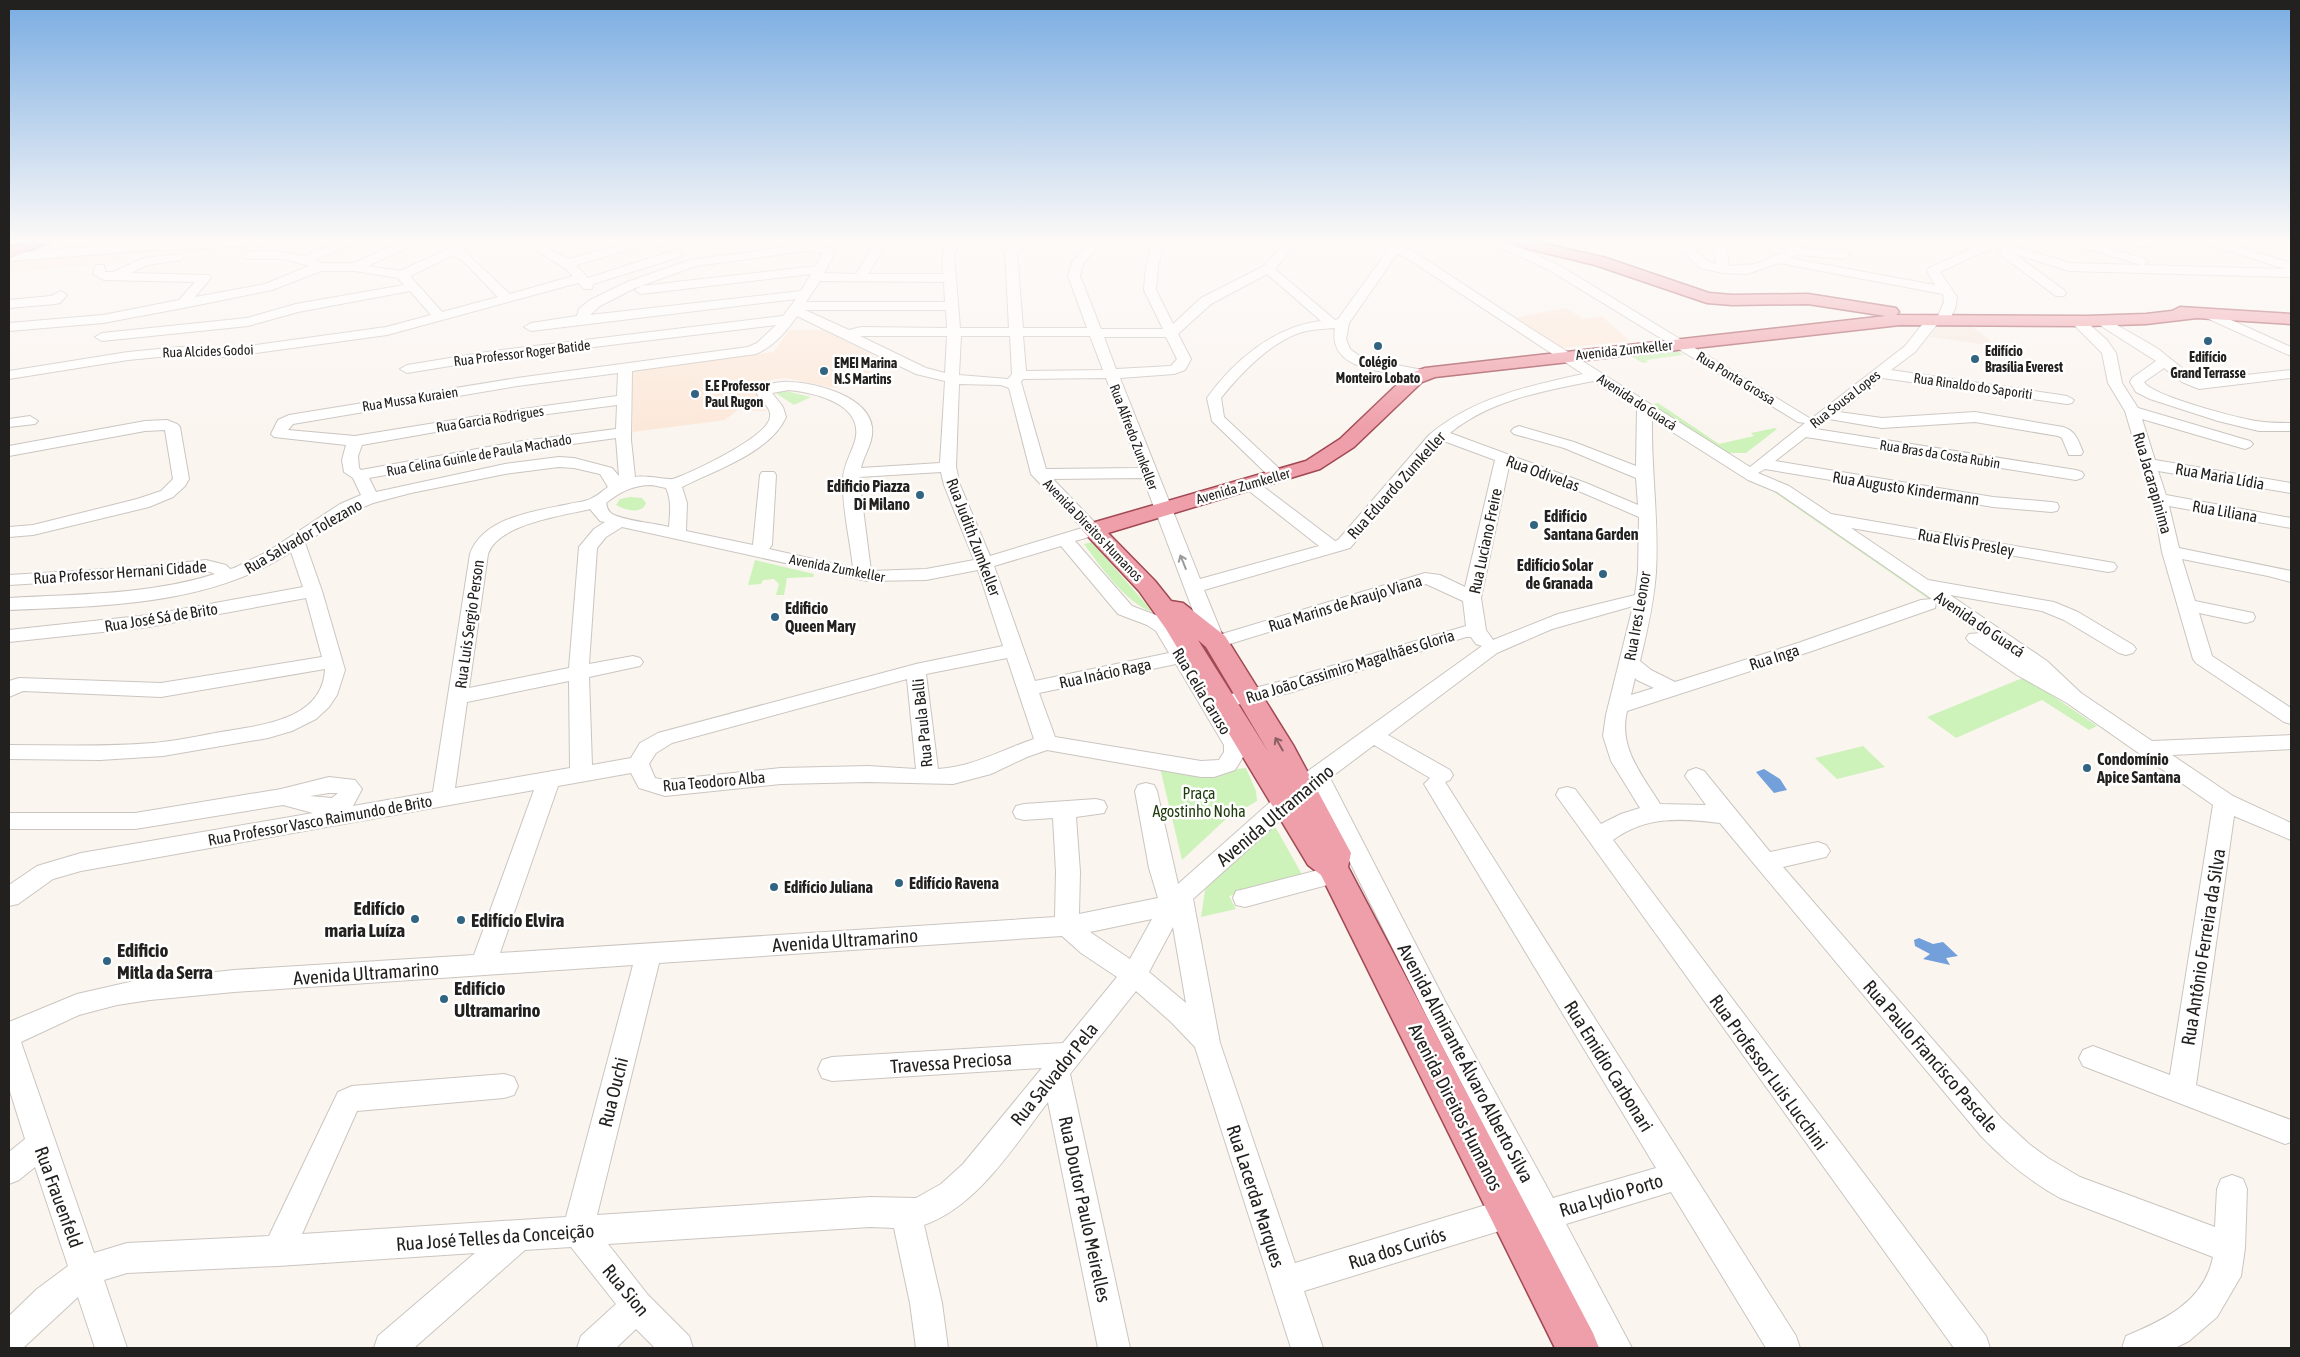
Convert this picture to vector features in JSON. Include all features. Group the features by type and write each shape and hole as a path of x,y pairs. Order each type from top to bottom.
{"main road":[{"path":"1829,302 1924,324 2078,322 2146,319 2202,313 2291,319"},
{"path":"1851,306 1924,324"},
{"name":"Avenida Zumkeller","path":"1093,530 1279,477 1313,465 1332,455 1347,443 1415,378 1423,374 1679,344 1924,324"},
{"name":"Avenida Direitos Humanos","path":"1093,530 1147,586 1177,627 1224,702 1302,788"},
{"name":"Avenida Direitos Humanos","path":"1147,586 1158,591 1174,608 1215,641 1250,696 1302,788 1319,857 1335,870 1578,1348"}],"street":[{"path":"9,304 28,302"},
{"path":"9,327 92,322 183,304 213,302"},
{"path":"102,337 242,322 269,302"},
{"path":"427,302 440,318"},
{"name":"Rua Alcides Godoi","path":"9,375 168,352 217,353 250,350 387,331 496,302"},
{"path":"585,319 583,316 584,312 597,302"},
{"path":"531,327 732,302"},
{"path":"622,485 625,468 625,368 758,350 768,343 799,302"},
{"name":"Rua Judith Zumkeller","path":"952,302 954,332 953,379 948,467 952,485 984,564 1046,743"},
{"path":"1015,302 1018,332 1016,379"},
{"name":"Rua Alfredo Zunkeller","path":"1084,302 1110,374 1215,641"},
{"path":"793,312 848,335 921,371 953,379 1016,379 1174,370 1180,367 1184,359 1156,302"},
{"path":"848,335 861,331 1171,333 1205,302"},
{"path":"1310,302 1337,324"},
{"path":"1353,302 1337,324 1338,340 1342,350 1346,354 1377,366 1423,374"},
{"name":"Avenida do Guacá","path":"1483,302 1595,376 1783,489 2040,665 2074,698"},
{"name":"Rua Ponta Grossa","path":"1611,302 1803,425"},
{"path":"1924,324 1952,302"},
{"name":"Rua Professor Roger Batide","path":"407,369 793,312 952,306"},
{"path":"2202,313 2291,352"},
{"path":"2103,321 2166,361 2199,385 2291,374"},
{"name":"Rua Jacarapinima","path":"2078,322 2107,348 2118,390 2132,411 2159,499 2186,605 2203,659 2291,717"},
{"path":"1279,477 1217,418 1214,398 1227,380 1282,336 1293,331 1337,324"},
{"name":"Rua Sousa Lopes","path":"1751,470 1803,425 1825,414 1910,349 1924,324"},
{"name":"Rua Sousa Lopes","path":"1751,470 1924,324"},
{"path":"2166,361 2139,378 2137,382 2141,389 2155,396 2244,423 2272,428 2291,427"},
{"name":"Rua Mussa Kuraien","path":"355,441 283,436 280,433 283,423 290,420 517,382 625,368"},
{"name":"Rua Rinaldo do Saporiti","path":"1879,373 2067,400"},
{"name":"Rua Eduardo Zumkeller","path":"1193,587 1344,544 1438,434 1463,417 1506,396 1595,376"},
{"name":"Avenida Direitos Humanos","path":"1016,379 1026,428 1039,474 1093,530"},
{"path":"598,502 622,485 649,481 674,485 754,444 767,435 775,426 778,417 776,408 764,394 765,390 781,385 817,391 850,406 861,416 864,425 863,444 851,473 863,575"},
{"name":"Rua Garcia Rodrigues","path":"355,441 528,412 625,399"},
{"name":"Rua Ires Leonor","path":"1645,407 1644,476 1647,515 1647,571 1640,622 1620,706 1616,715 1615,744 1622,761 1654,812"},
{"path":"2132,411 2245,444"},
{"path":"1825,414 1882,423 1955,417 1981,418 2063,432 2069,436 2075,452"},
{"path":"9,423 30,421"},
{"path":"9,451 61,440 83,440 145,426 167,424 172,427 180,474 179,483 175,488 149,501 33,530 9,532"},
{"name":"Rua Bras da Costa Rubin","path":"1803,425 2076,476"},
{"path":"1519,430 1569,445 1644,476"},
{"name":"Rua Celina Guinle de Paula Machado","path":"371,498 359,475 515,447 624,432"},
{"name":"Rua Odivelas","path":"1438,434 1580,486 1647,515"},
{"name":"Rua Salvador Tolezano","path":"355,441 350,454 350,466 352,472 359,475"},
{"name":"Rua Luciano Freire","path":"1490,649 1476,630 1472,598 1503,459"},
{"name":"Rua Salvador Tolezano","path":"9,604 166,593 227,577 249,569 296,542 346,508 371,498 489,472 559,462 574,463 606,471 622,485"},
{"name":"Rua Maria Lídia","path":"2148,464 2291,488"},
{"path":"851,473 948,467"},
{"name":"Avenida do Guacá","path":"1751,470 1768,493 2024,671 2074,698 2225,802 2291,832"},
{"name":"Rua Augusto Kindermann","path":"1751,470 1993,502 2051,507"},
{"path":"1039,474 1149,473"},
{"path":"757,552 763,545 768,475"},
{"path":"1250,484 1333,548"},
{"path":"674,485 678,505 677,535"},
{"name":"Rua Liliana","path":"2159,499 2291,523"},
{"name":"Avenida Zumkeller","path":"598,502 600,510 606,517 619,521 863,575 890,578 918,576 984,564 1093,530"},
{"name":"Rua Luis Sergio Person","path":"443,798 478,554 484,542 503,528 598,502"},
{"name":"Rua Elvis Presley","path":"1823,518 2108,567"},
{"path":"581,774 579,673 588,547 600,532 619,521"},
{"name":"Rua Celia Caruso","path":"1046,743 1214,770 1227,765 1235,752 1235,745 1163,627 1154,621 1125,610 1064,538"},
{"path":"9,752 102,753 156,750 271,730 293,723 313,711 327,697 334,682 335,670 313,591 296,542"},
{"path":"2172,552 2271,571 2291,577"},
{"name":"Rua Professor Hernani Cidade","path":"9,580 140,572 206,565 220,569 227,577"},
{"name":"Rua Marins de Araujo Viana","path":"1215,641 1425,578 1434,579 1472,598"},
{"path":"1921,584 1995,596 2055,609 2071,616 2126,649"},
{"name":"Rua José Sá de Brito","path":"9,636 148,622 313,591"},
{"name":"Avenida Ultramarino","path":"9,1035 63,1010 101,998 234,981 1067,926 1143,912 1176,900 1302,788 1490,649 1509,638 1592,610 1644,598"},
{"name":"Rua Inga","path":"1620,706 1805,647 1928,604"},
{"path":"2186,605 2246,617"},
{"name":"Avenida Ultramarino","path":"1592,610 1615,612 1640,622"},
{"name":"Rua João Cassimiro Magalhães Gloria","path":"1224,702 1282,688 1463,632 1476,630"},
{"path":"638,764 648,748 660,740 916,670 1015,650"},
{"name":"Rua Inácio Raga","path":"1028,689 1181,657"},
{"path":"9,690 19,684 161,690 333,661"},
{"path":"458,696 633,662"},
{"path":"1629,663 1644,675 1673,688"},
{"name":"Rua Paula Balli","path":"916,670 928,777"},
{"name":"Rua Emidio Carbonari","path":"1374,736 1439,780 1676,1176 1784,1348"},
{"path":"2147,749 2291,742"},
{"name":"Rua Teodoro Alba","path":"638,764 647,783 665,788 790,775 868,774 928,777 967,774 997,764 1019,752 1046,743"},
{"name":"Rua Professor Vasco Raimundo de Brito","path":"9,896 31,880 63,866 638,764"},
{"name":"Rua Paulo Francisco Pascale","path":"1696,776 1726,816 1992,1127 2024,1160 2046,1176 2071,1188 2230,1248"},
{"path":"483,965 549,779"},
{"name":"Avenida Almirante Álvaro Alberto Silva","path":"1302,788 1436,1009 1616,1348"},
{"name":"Rua Lacerda Marques","path":"1146,791 1161,868 1176,900 1207,1043 1307,1348"},
{"name":"Rua Professor Luis Lucchini","path":"1567,795 1974,1348"},
{"path":"9,821 135,821 283,797"},
{"name":"Rua Antônio Ferreira da Silva","path":"2182,1092 2225,802"},
{"path":"1024,812 1096,808"},
{"path":"1064,810 1067,926"},
{"path":"1598,838 1615,824 1636,815 1685,810 1726,816"},
{"path":"1766,862 1818,851"},
{"path":"1245,898 1335,870"},
{"name":"Rua Salvador Pela","path":"906,1214 934,1206 951,1196 973,1174 1134,975 1176,900"},
{"name":"Rua Lacerda Marques","path":"1067,926 1090,947 1134,975 1184,1015 1207,1043"},
{"name":"Rua Ouchi","path":"578,1231 649,953"},
{"name":"Rua Frauenfeld","path":"9,1046 40,1145 86,1271 111,1348"},
{"path":"2093,1058 2285,1131"},
{"name":"Travessa Preciosa","path":"832,1070 1062,1062"},
{"name":"Rua Doutor Paulo Meirelles","path":"1062,1062 1114,1348"},
{"path":"278,1251 348,1101 352,1099 504,1086"},
{"path":"9,1170 40,1145"},
{"name":"Rua Lydio Porto","path":"1546,1215 1676,1176"},
{"path":"2138,1348 2178,1330 2206,1306 2225,1276 2230,1248 2232,1188"},
{"name":"Rua José Telles da Conceição","path":"9,1338 52,1298 86,1271 116,1260 143,1256 278,1251 870,1212 906,1214"},
{"name":"Rua dos Curiós","path":"1284,1282 1509,1213"},
{"path":"906,1214 926,1303 932,1348"},
{"name":"Rua Sion","path":"578,1231 637,1306 677,1348"},
{"path":"390,1348 518,1236"},
{"path":"593,1348 637,1306"}],"shaded area":[{"path":"1566,308 1584,319 1602,316 1630,341 1561,348 1512,318"},
{"path":"1939,325 1970,325 1997,346 1930,337"},
{"name":"E.E Professor Paul Rugon","path":"789,330 826,330 889,364 835,388 787,378 775,379 769,381 759,390 756,398 766,411 738,410 725,420 633,432 633,373 635,371 774,352"}],"green space":[{"path":"1677,351 1683,355 1646,360 1648,362 1643,363 1631,356"},
{"path":"782,390 811,397 794,405 777,394 777,392"},
{"path":"1658,403 1719,444 1754,436 1751,433 1777,429 1746,453 1725,453 1651,405"},
{"path":"1778,491 2034,667 2030,669 1774,492"},
{"path":"630,497 642,498 646,503 644,507 637,510 628,510 616,505 620,499"},
{"path":"1092,542 1152,612 1132,600 1114,583 1084,544"},
{"path":"755,560 814,574 813,577 787,578 784,595 776,595 779,584 774,579 763,580 761,584 748,585"},
{"path":"2025,677 2097,726 2089,730 2042,700 1956,738 1927,717"},
{"path":"1863,746 1885,767 1837,779 1815,758"},
{"name":"Praça Agostinho Noha","path":"1160,768 1211,772 1246,768 1256,791 1257,801 1226,819 1182,860"},
{"path":"1272,821 1304,878 1229,896 1236,909 1201,917 1205,890"}],"water":[{"path":"1764,769 1780,779 1787,790 1774,793 1756,772"},
{"path":"1919,938 1933,944 1943,942 1958,956 1946,958 1950,965 1923,959 1930,954 1915,946 1914,940"}],"place":[{"name":"Edifício Grand Terrasse","path":"2208,341"},
{"name":"Colégio Monteiro Lobato","path":"1378,346"},
{"name":"Edifício Brasília Everest","path":"1975,359"},
{"name":"EMEI Marina N.S Martins","path":"824,371"},
{"name":"E.E Professor Paul Rugon","path":"695,394"},
{"name":"Edificio Piazza Di Milano","path":"920,495"},
{"name":"Edifício Santana Garden","path":"1534,525"},
{"name":"Edifício Solar de Granada","path":"1603,574"},
{"name":"Edificio Queen Mary","path":"775,617"},
{"name":"Condomínio Apice Santana","path":"2087,768"},
{"name":"Edifício Ravena","path":"899,883"},
{"name":"Edifício Juliana","path":"774,887"},
{"name":"Edifício maria Luíza","path":"415,919"},
{"name":"Edifício Elvira","path":"461,920"},
{"name":"Edificio Mitla da Serra","path":"107,961"},
{"name":"Edifício Ultramarino","path":"444,999"}]}
